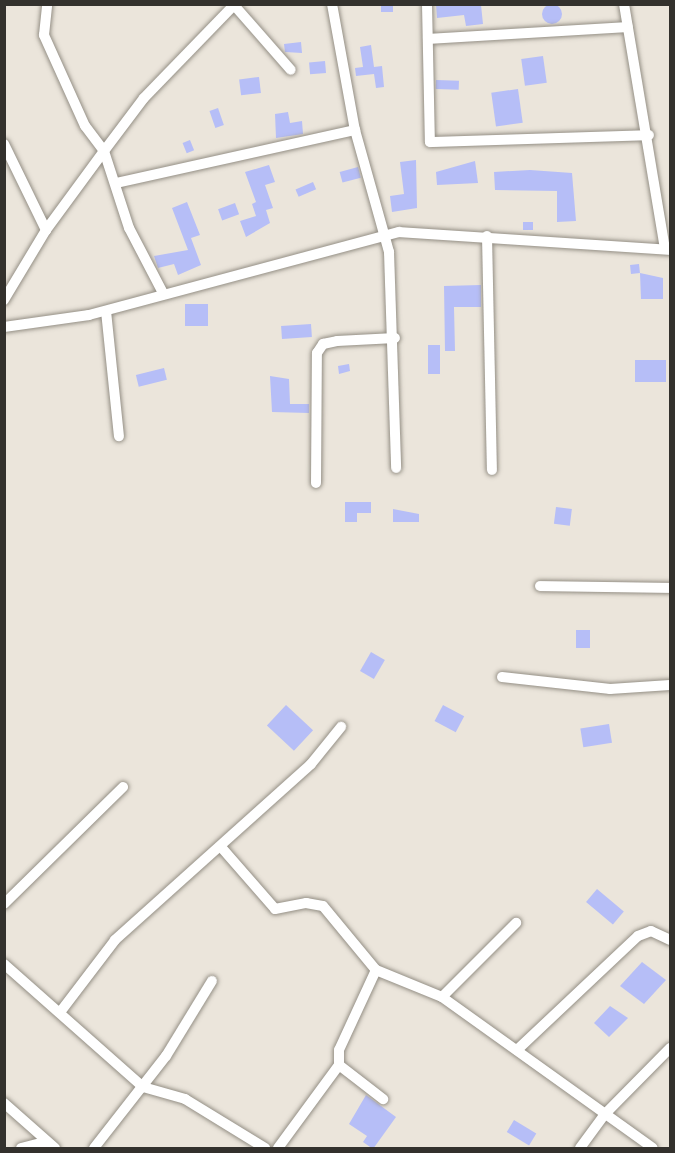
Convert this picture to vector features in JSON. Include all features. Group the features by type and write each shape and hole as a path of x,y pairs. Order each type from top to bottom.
{"street":[{"path":"47,4 44,35 85,126 104,151 117,183 129,228 163,293"},
{"path":"332,4 355,130 382,236 389,252 395,338 396,468"},
{"path":"427,4 430,142 649,135"},
{"path":"4,327 106,311 163,293 382,236 426,230 668,249 624,4"},
{"path":"4,300 46,230 150,90 234,5 291,70"},
{"path":"428,39 628,27"},
{"path":"117,183 355,130"},
{"path":"4,144 46,230"},
{"path":"487,236 492,470"},
{"path":"106,311 119,436"},
{"path":"316,483 317,352 323,344 337,341 395,338"},
{"path":"540,586 670,588"},
{"path":"502,677 610,689 670,685"},
{"path":"61,1011 115,940 311,764 341,727"},
{"path":"4,904 123,787"},
{"path":"221,847 275,909 306,903 323,906 376,970 442,997 653,1149"},
{"path":"442,997 516,923"},
{"path":"517,1050 638,936 651,931 670,940"},
{"path":"4,964 61,1011 143,1087 185,1099 265,1149"},
{"path":"278,1149 339,1065 339,1050 376,970"},
{"path":"94,1149 143,1087 212,981"},
{"path":"580,1149 605,1114 670,1048"},
{"path":"339,1065 383,1099"},
{"path":"4,1103 50,1145"},
{"path":"21,1149 50,1145"}],"building":[{"path":"381,4 393,4 393,12 381,12"},
{"path":"436,4 481,5 483,24 466,26 464,15 437,18"},
{"path":"552,4 559,7 562,14 559,21 552,24 545,21 542,14 545,7"},
{"path":"301,42 302,53 285,52 284,44"},
{"path":"371,45 374,67 382,66 384,87 376,88 374,74 356,76 355,68 363,67 360,47"},
{"path":"543,56 547,83 525,86 521,59"},
{"path":"325,61 326,73 310,74 309,62"},
{"path":"259,77 261,93 241,95 239,79"},
{"path":"436,80 459,81 459,90 436,89"},
{"path":"518,89 523,123 496,126 491,93"},
{"path":"218,108 224,125 215,128 209,111"},
{"path":"288,112 290,123 302,121 303,134 276,138 275,114"},
{"path":"190,140 194,150 187,153 183,143"},
{"path":"416,160 417,208 392,212 390,196 404,194 400,162"},
{"path":"475,161 478,183 437,185 436,172"},
{"path":"269,165 275,182 265,185 273,208 266,210 270,223 246,237 240,221 256,216 252,204 256,202 245,172"},
{"path":"358,167 361,178 342,183 340,172"},
{"path":"530,170 572,173 576,221 557,222 557,191 495,190 494,172"},
{"path":"313,182 316,189 299,197 296,189"},
{"path":"187,202 200,235 191,238 201,265 178,275 174,264 158,268 154,256 188,250 172,208"},
{"path":"235,203 239,214 222,220 218,209"},
{"path":"523,222 533,222 533,230 523,230"},
{"path":"639,264 640,273 631,274 630,265"},
{"path":"640,273 663,278 663,299 641,299"},
{"path":"481,285 481,307 454,307 455,351 445,351 444,286"},
{"path":"185,304 208,304 208,326 185,326"},
{"path":"311,324 312,337 282,339 281,326"},
{"path":"428,345 440,345 440,374 428,374"},
{"path":"635,360 666,360 666,382 635,382"},
{"path":"349,364 350,371 339,374 338,366"},
{"path":"164,368 167,380 139,387 136,375"},
{"path":"270,376 289,379 290,404 309,404 309,413 272,412"},
{"path":"345,502 371,502 371,513 357,513 357,522 345,522"},
{"path":"556,507 572,509 570,526 554,524"},
{"path":"393,509 419,514 419,522 393,522"},
{"path":"576,630 590,630 590,648 576,648"},
{"path":"371,652 385,660 374,679 360,671"},
{"path":"286,705 313,730 294,751 267,725"},
{"path":"443,705 464,716 456,732 435,721"},
{"path":"609,724 612,743 583,747 580,729"},
{"path":"597,889 624,911 613,925 586,902"},
{"path":"642,962 666,980 644,1004 620,986"},
{"path":"610,1006 628,1018 609,1037 594,1023"},
{"path":"366,1095 396,1117 373,1149 363,1142 367,1136 349,1124"},
{"path":"514,1120 536,1133 529,1145 507,1132"}]}
